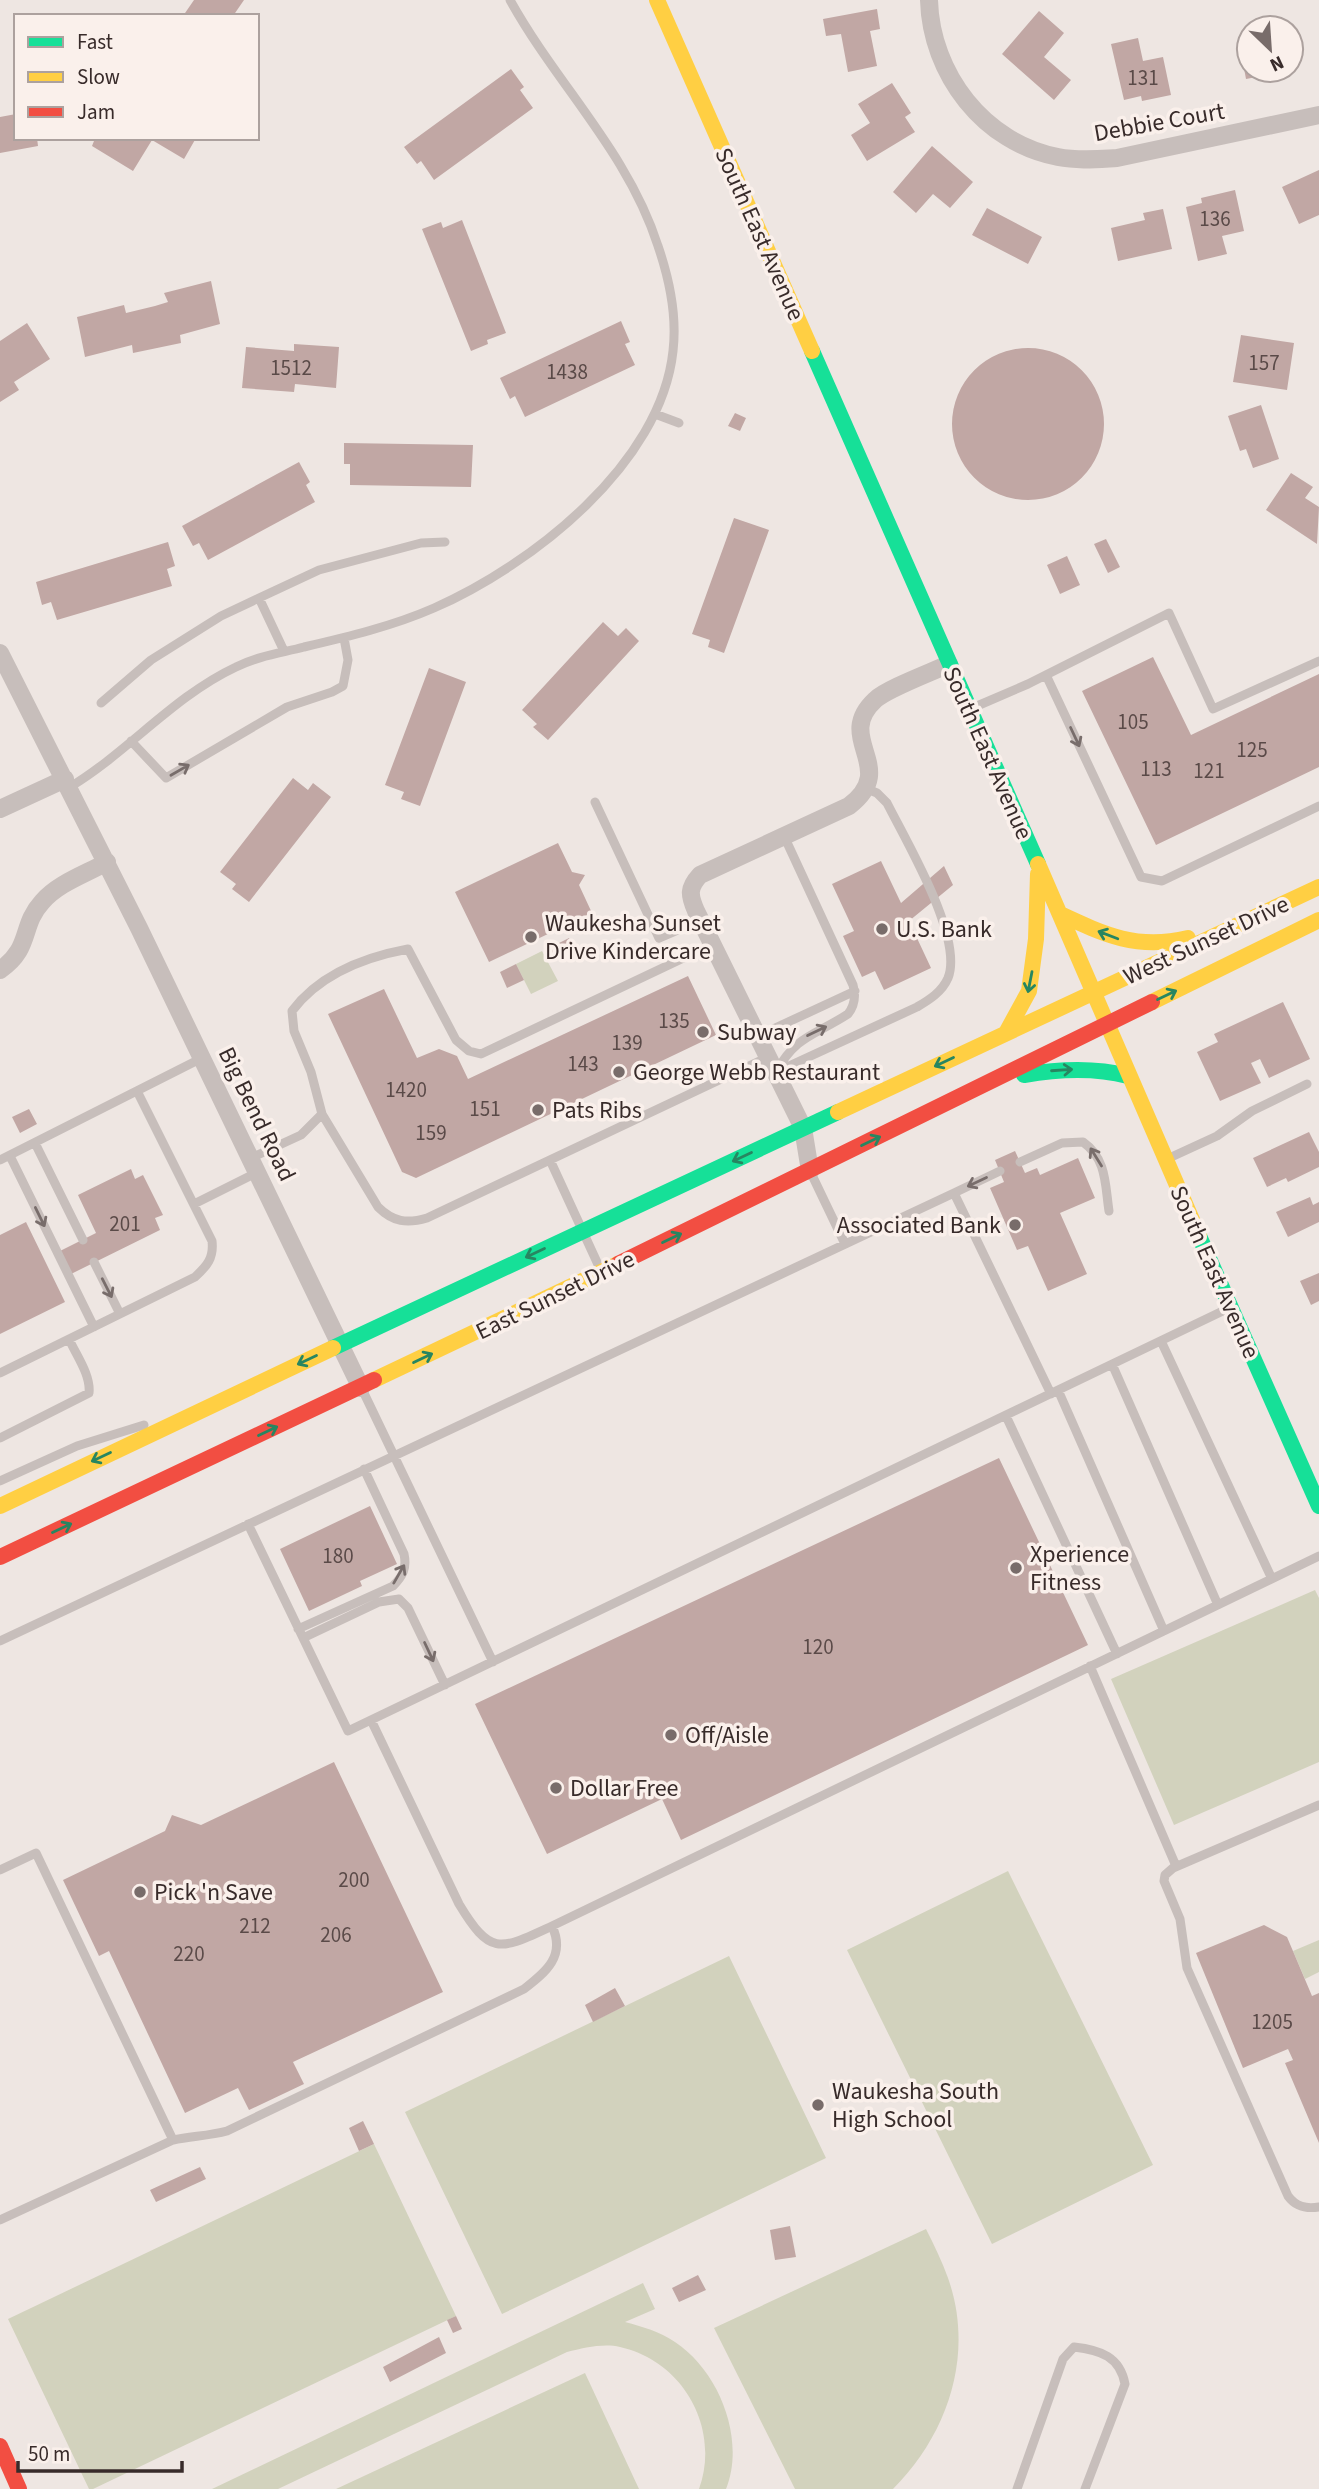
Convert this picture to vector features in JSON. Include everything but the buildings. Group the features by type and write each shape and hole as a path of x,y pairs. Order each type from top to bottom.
{"main road":[{"name":"South East Avenue","path":"657,0 1319,1506"},
{"path":"1006,1033 1029,991 1037,939 1038,866"},
{"name":"West Sunset Drive","path":"1093,992 1319,887"},
{"path":"1060,914 1108,936 1139,944 1170,943 1245,922"},
{"name":"West Sunset Drive","path":"1106,1026 1319,920"},
{"name":"East Sunset Drive","path":"0,1506 1093,992"},
{"name":"East Sunset Drive","path":"0,1557 361,1388 1106,1026"},
{"path":"996,1080 1058,1069 1108,1070 1128,1076"},
{"path":"0,2446 19,2489"}],"street":[{"name":"Debbie Court","path":"929,0 929,16 935,43 948,75 964,99 984,121 1010,138 1057,157 1086,160 1117,158 1319,115"},
{"name":"Big Bend Road","path":"0,653 107,862 361,1388"},
{"path":"810,1171 803,1128 689,895 691,887 700,875 849,806 867,789 871,771 859,728 867,709 880,695 949,664"},
{"path":"0,809 67,783"},
{"path":"0,970 13,961 20,951 33,915 41,903 62,886 107,862"}],"lane":[{"path":"67,783 92,773 131,740 226,671 251,660 344,638 433,608 506,569 539,545 599,493 639,444 655,414 669,374 674,348 670,296 658,246 643,205 623,166 528,31 510,0"},
{"path":"655,414 679,423"},
{"path":"101,703 151,660 221,616 259,598 319,570 421,543 444,542"},
{"path":"259,598 284,651"},
{"path":"968,709 1046,675 1169,613 1213,709 1319,661"},
{"path":"131,740 166,778 287,707 342,686 348,660 344,638"},
{"path":"1046,675 1141,877 1162,880 1319,806"},
{"path":"772,1064 917,1007 932,998 947,979 951,953 940,914 887,803 877,793 867,789"},
{"path":"595,802 659,938 701,920"},
{"path":"713,944 481,1054 468,1051 456,1040 408,948 380,954 331,976 303,995 292,1011 295,1031 311,1072 322,1114 378,1207 389,1218 400,1221 414,1222 427,1218 550,1160 782,1060 799,1041 848,1014 854,1002 855,991 784,836"},
{"path":"758,1036 855,991"},
{"path":"0,1160 202,1058"},
{"path":"1165,1160 1217,1136 1252,1111 1307,1084"},
{"path":"0,1373 195,1277 210,1261 212,1241 137,1091"},
{"path":"194,1203 301,1135 322,1114"},
{"path":"1020,1162 1062,1143 1083,1142 1096,1154 1105,1172 1109,1211"},
{"path":"35,1143 83,1240"},
{"path":"10,1156 94,1327"},
{"path":"550,1160 602,1272"},
{"path":"810,1171 845,1244"},
{"path":"0,1641 1000,1171"},
{"path":"954,1193 1055,1392 1164,1631"},
{"path":"94,1262 120,1314"},
{"path":"248,1524 348,1731 1230,1307"},
{"path":"0,1438 89,1393 87,1377 69,1339"},
{"path":"1161,1341 1272,1579"},
{"path":"1112,1364 1219,1605"},
{"path":"361,1388 493,1662"},
{"path":"0,1481 78,1446 206,1407"},
{"path":"1006,1416 1117,1654"},
{"path":"301,1634 393,1586 405,1568 404,1554 365,1469"},
{"path":"371,1720 472,1926 483,1938 506,1946 1319,1556"},
{"path":"301,1634 379,1602 399,1599 408,1608 445,1685"},
{"path":"1090,1667 1176,1867"},
{"path":"1319,1805 1176,1867 1165,1875 1164,1881 1180,1919 1187,1968 1288,2196 1300,2207 1319,2207"},
{"path":"0,1870 36,1853 173,2140"},
{"path":"0,2220 173,2140 227,2131 524,1989 552,1963 557,1950 557,1937 552,1926"},
{"path":"1017,2489 1063,2359 1074,2347 1088,2348 1113,2359 1123,2370 1125,2384 1085,2489"}],"green space":[{"path":"542,951 558,981 531,994 516,964"},
{"path":"1315,1590 1319,1598 1319,1762 1174,1825 1111,1679"},
{"path":"1008,1871 1153,2165 992,2244 847,1950"},
{"path":"1319,1940 1319,1972 1305,1979 1293,1951"},
{"path":"729,1956 826,2158 502,2314 405,2112"},
{"path":"374,2144 456,2316 89,2489 8,2319"},
{"path":"926,2229 948,2278 956,2307 959,2335 957,2364 951,2391 929,2444 893,2489 795,2489 714,2328"},
{"path":"643,2283 655,2309 625,2322 657,2332 675,2342 691,2355 716,2388 730,2428 733,2449 726,2489 699,2489 705,2466 705,2443 691,2400 678,2382 662,2367 642,2355 620,2347 594,2346 567,2352 278,2489 212,2489"},
{"path":"585,2373 639,2489 336,2489"}],"traffic: fast":[{"path":"812,351 1038,864"},
{"path":"1024,1075 1076,1070 1128,1076"},
{"path":"333,1348 838,1112"},
{"path":"1199,1236 1319,1506"}],"traffic: slow":[{"path":"657,0 812,351"},
{"path":"1038,864 1199,1236"},
{"path":"1006,1033 1029,991 1036,939 1038,874"},
{"path":"838,1112 1319,887"},
{"path":"1060,914 1107,934 1137,941 1188,938"},
{"path":"1152,1002 1319,920"},
{"path":"374,1380 618,1264"},
{"path":"0,1506 333,1348"}],"traffic: jam":[{"path":"618,1264 1152,1002"},
{"path":"0,1557 374,1380"},
{"path":"0,2446 19,2489"}],"place":[{"name":"U.S. Bank","path":"882,929"},
{"name":"Waukesha Sunset Drive Kindercare","path":"531,937"},
{"name":"Subway","path":"703,1032"},
{"name":"George Webb Restaurant","path":"619,1072"},
{"name":"Pats Ribs","path":"538,1110"},
{"name":"Associated Bank","path":"1015,1225"},
{"name":"Xperience Fitness","path":"1016,1568"},
{"name":"Off/Aisle","path":"671,1735"},
{"name":"Dollar Free","path":"556,1788"},
{"name":"Pick 'n Save","path":"140,1892"},
{"name":"Waukesha South High School","path":"818,2105"}]}
